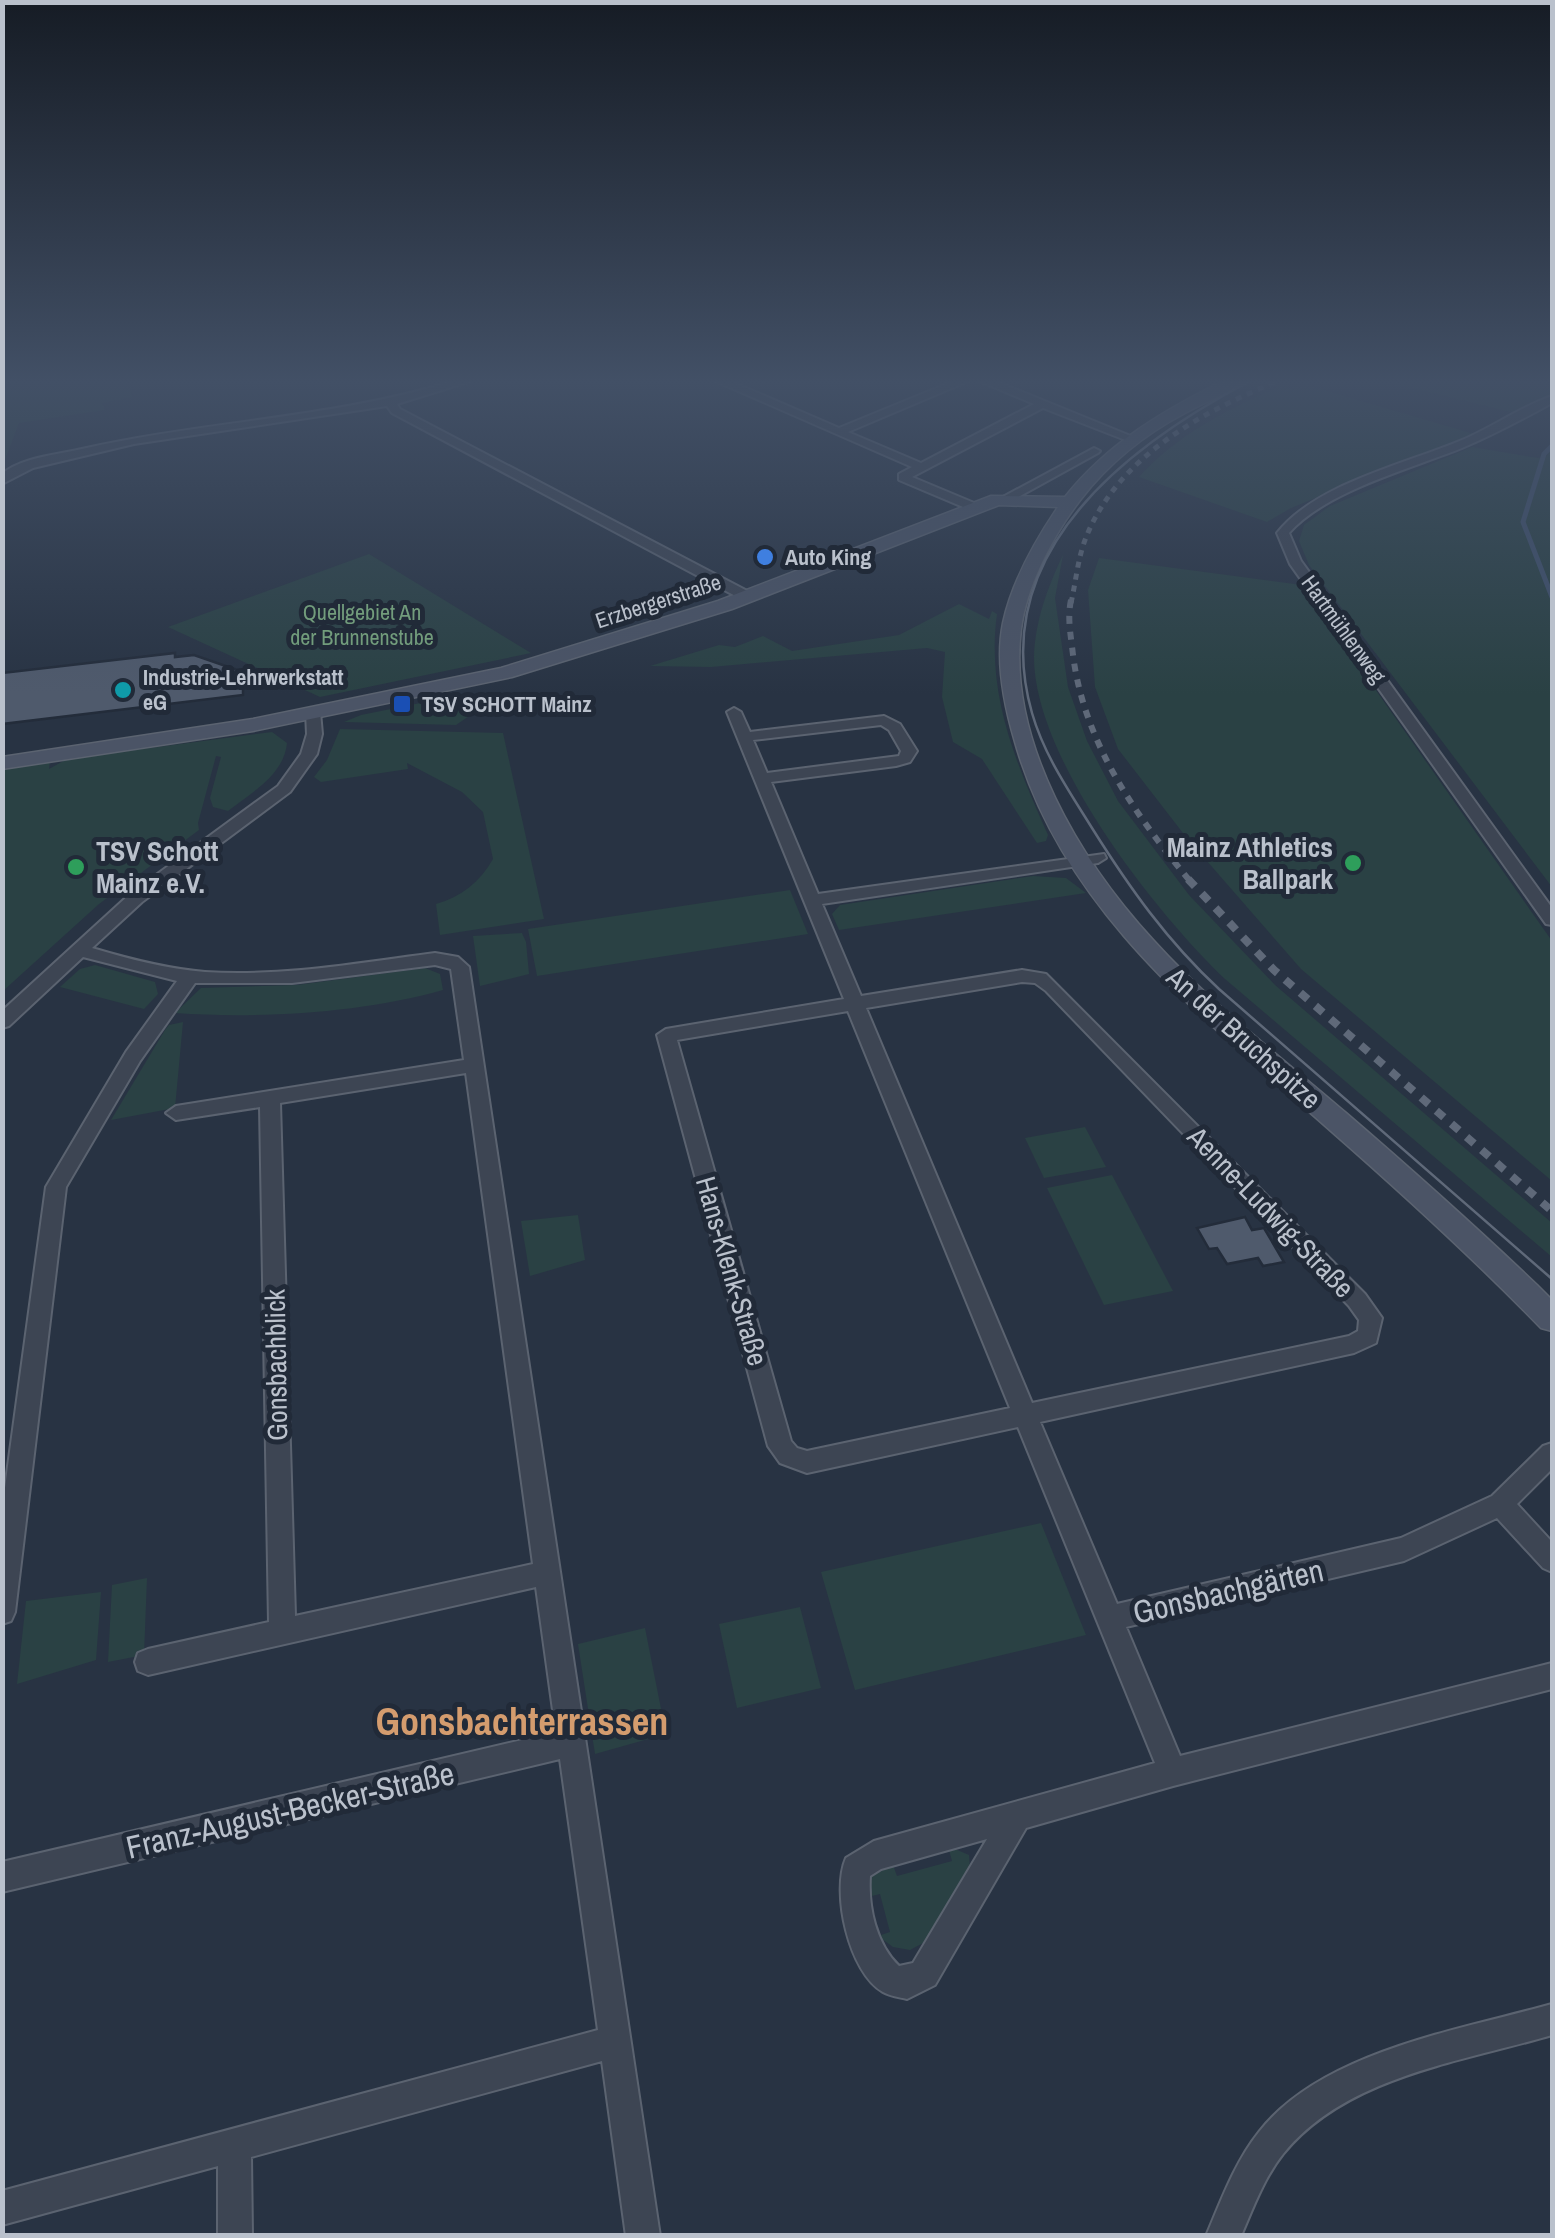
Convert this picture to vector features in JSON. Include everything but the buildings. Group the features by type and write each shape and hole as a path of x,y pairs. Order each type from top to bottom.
{"main road":[{"name":"An der Bruchspitze","path":"1079,484 1066,502 1016,608 1010,660 1016,700 1090,859 1135,936 1190,992 1472,1240 1552,1319"},
{"name":"Erzbergerstraße","path":"2,763 254,726 462,683 555,660 748,597 1007,498 1066,502"},
{"name":"Erzbergerstraße","path":"2,752 252,713 313,712"},
{"name":"An der Bruchspitze","path":"1090,859 1205,988 1552,1297"}],"street":[{"path":"535,484 748,597"},
{"path":"920,484 975,508"},
{"name":"Erzbergerstraße","path":"1007,498 1036,484"},
{"name":"Hartmühlenweg","path":"1365,484 1318,504 1287,525 1283,533 1295,561 1552,920"},
{"path":"2,1022 136,898 284,789 312,746 316,733 313,712"},
{"path":"734,712 1110,1618"},
{"path":"744,737 884,720 895,726 909,751 905,759 896,761 762,779"},
{"path":"809,892 1090,859"},
{"path":"78,950 190,976 282,978 435,959 452,961 460,968 618,2041 642,2236"},
{"path":"2,1612 56,1186 150,1030 190,976"},
{"name":"Aenne-Ludwig-Straße","path":"856,1004 1022,976 1046,981 1371,1318 1368,1336 1354,1344 1026,1414"},
{"name":"Hans-Klenk-Straße","path":"856,1004 666,1035 780,1446 789,1456 806,1462 1026,1414"},
{"path":"176,1113 476,1064"},
{"name":"Gonsbachblick","path":"270,1098 282,1632"},
{"name":"Gonsbachgärten","path":"1173,1772 1110,1618 1404,1549 1501,1504 1552,1453"},
{"path":"1501,1504 1552,1560"},
{"path":"148,1662 549,1572"},
{"path":"1016,1817 924,1974 914,1982 899,1984 884,1976 875,1963 855,1892 856,1868 874,1856 1173,1772 1552,1676"},
{"name":"Franz-August-Becker-Straße","path":"2,1876 574,1742"},
{"path":"1222,2236 1251,2175 1273,2141 1303,2109 1359,2079 1552,2020"},
{"path":"2,2208 618,2041"},
{"path":"234,2145 234,2236"}],"green space":[{"path":"1160,484 1349,484 1267,522"},
{"path":"1382,484 1552,484 1552,887 1309,565 1299,541 1304,525 1330,506"},
{"name":"Quellgebiet An der Brunnenstube","path":"369,554 531,653 320,697 168,627"},
{"path":"1063,555 1055,598 1068,687 1087,741 1118,801 1189,895 1275,985 1552,1223 1552,1257 1225,979 1133,874 1076,785 1039,697 1034,657 1037,630 1047,591"},
{"name":"Mainz Athletics Ballpark","path":"1099,558 1302,585 1552,941 1552,1181 1301,969 1186,837 1118,749 1095,687 1088,590"},
{"path":"959,604 989,619 992,611 997,614 996,672 1006,728 1048,835 1046,841 1037,843 982,759 953,742 942,697 945,652 927,648 711,667 650,666 719,645 735,647 763,636 792,651 899,635"},
{"path":"465,694 475,712 456,725 344,722 361,715"},
{"path":"340,729 503,733 544,919 440,935 436,904 469,888 493,859 483,812 462,792 407,763 408,769 321,782 314,777 327,760"},
{"name":"TSV Schott Mainz e.V.","path":"272,732 287,743 280,765 265,782 228,811 213,807 210,798 221,757 216,756 199,830 99,904 3,991 3,767 50,761 49,769 67,759"},
{"path":"1033,876 1066,878 1086,893 839,930 832,914 840,905"},
{"path":"790,890 808,934 537,976 528,929"},
{"path":"522,933 529,974 480,986 473,936"},
{"path":"95,965 155,982 158,994 144,1009 60,987 80,969"},
{"path":"425,968 440,974 443,990 379,1004 310,1012 175,1013 201,988 297,985"},
{"path":"183,1022 175,1108 111,1120 165,1030"},
{"path":"1085,1127 1106,1167 1044,1178 1025,1138"},
{"path":"1112,1175 1173,1291 1104,1305 1047,1188"},
{"path":"578,1215 585,1260 530,1276 521,1221"},
{"path":"1041,1523 1086,1635 855,1690 821,1572"},
{"path":"147,1578 144,1655 108,1662 112,1585"},
{"path":"101,1592 96,1660 17,1684 26,1601"},
{"path":"800,1607 821,1688 737,1708 719,1624"},
{"path":"645,1628 666,1734 595,1754 578,1644"},
{"path":"949,1850 969,1855 970,1868 925,1942 910,1950 893,1947 878,1936 890,1932 880,1894 868,1897 872,1876 893,1865 897,1876 952,1861"}],"waterway":[{"path":"1535,484 1523,522 1552,597"}],"tram line":[{"path":"1103,484 1078,511 1049,554 1030,602 1023,655 1032,713 1058,772 1106,850 1182,952 1219,989 1552,1279"}],"railway":[{"path":"1071,603 1087,535 1118,484"},
{"path":"1071,600 1070,627 1079,687 1100,747 1150,830 1190,881"},
{"path":"1188,879 1274,970 1552,1211"}],"place":[{"name":"Auto King","path":"765,557"},
{"name":"Industrie-Lehrwerkstatt eG","path":"123,690"},
{"name":"TSV SCHOTT Mainz","path":"402,704"},
{"name":"Mainz Athletics Ballpark","path":"1353,863"},
{"name":"TSV Schott Mainz e.V.","path":"76,867"}],"district":[{"name":"Gonsbachterrassen","path":"522,1721"}]}
